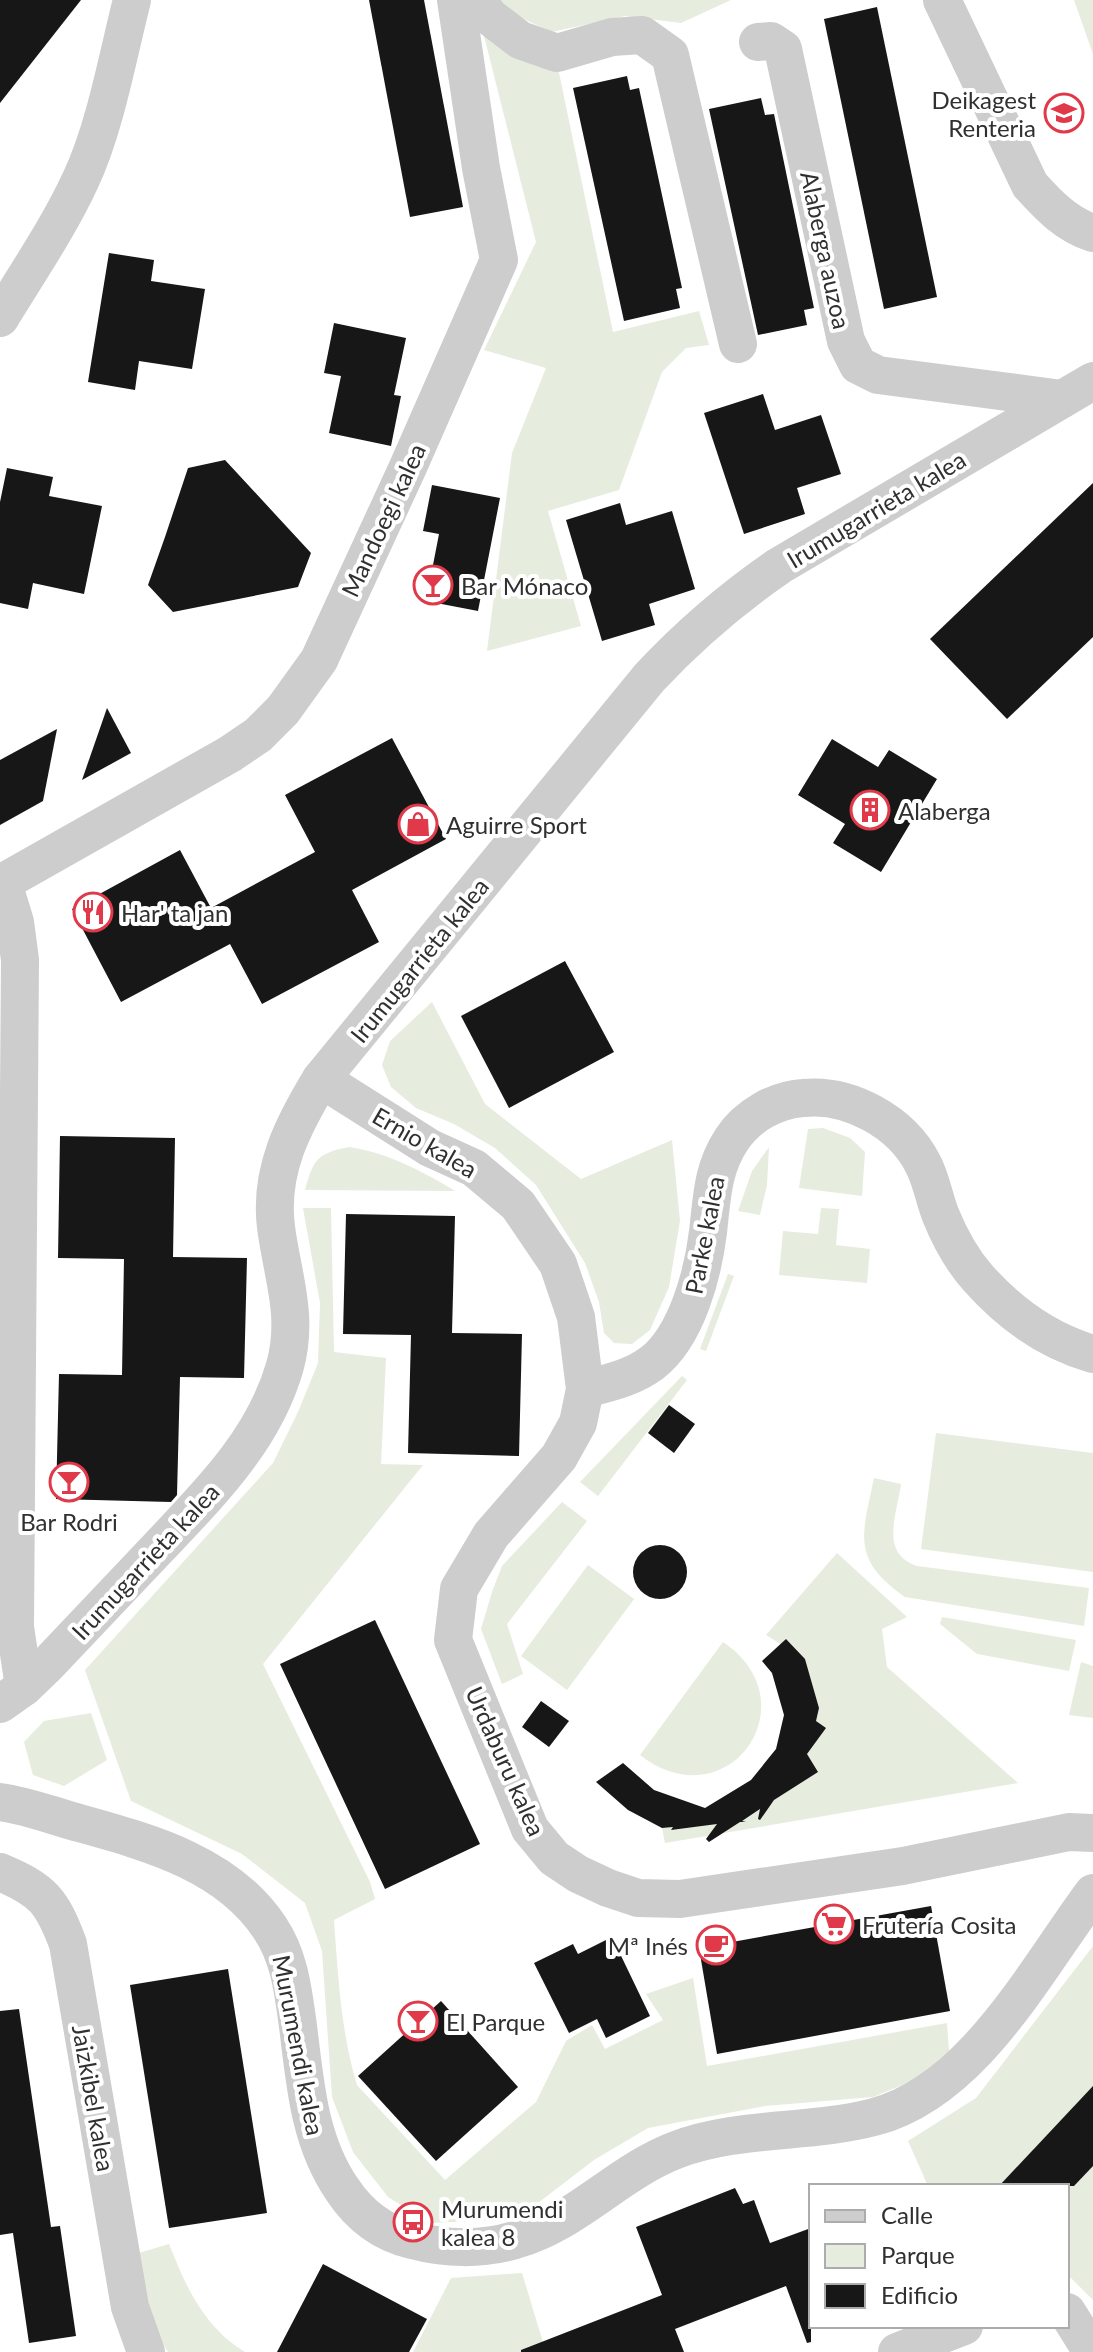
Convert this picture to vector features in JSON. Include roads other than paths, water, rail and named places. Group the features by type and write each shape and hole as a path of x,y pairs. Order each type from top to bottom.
{"street":[{"path":"0,318 82,177 103,112 132,0"},
{"name":"Mandoegi kalea","path":"2,884 258,735 283,710 319,660 415,453 499,260 481,168 456,0"},
{"path":"476,0 490,17 520,40 557,53 612,37 642,35 670,55 738,344"},
{"path":"942,0 1030,185 1052,210 1077,228 1093,233"},
{"name":"Alaberga auzoa","path":"758,42 771,41 783,49 846,341 858,365 878,375 1078,390"},
{"name":"Irumugarrieta kalea","path":"12,1696 214,1489 246,1448 270,1404 285,1364 291,1311 276,1227 275,1187 285,1148 298,1117 321,1079 649,678 691,634 737,595 779,566 1078,390"},
{"path":"2,884 15,922 20,960 12,1696"},
{"name":"Ernio kalea","path":"321,1079 430,1148 474,1168 518,1205 558,1264 576,1317 585,1389"},
{"name":"Parke kalea","path":"585,1389 621,1380 653,1362 668,1345 686,1314 700,1278 707,1245 711,1186 720,1157 752,1117 791,1099 813,1097 853,1105 885,1123 913,1146 924,1165 940,1215 958,1251 978,1277 1021,1318 1072,1348 1093,1354"},
{"name":"Urdaburu kalea","path":"585,1389 578,1423 559,1457 491,1535 459,1589 453,1640 530,1829 554,1858 578,1874 638,1898 680,1899 903,1866 1069,1832 1093,1833"},
{"name":"Murumendi kalea","path":"0,1802 145,1841 215,1875 245,1899 268,1924 284,1952 292,1984 310,2113 319,2147 334,2178 351,2204 375,2225 399,2237 434,2246 479,2247 516,2240 565,2219 632,2172 676,2150 723,2137 874,2117 918,2100 958,2069 992,2033 1093,1893"},
{"name":"Jaizkibel kalea","path":"0,1872 44,1896 59,1918 68,1944 130,2307 146,2352"},
{"path":"1069,2315 1092,2352"},
{"path":"897,2352 959,2328"}],"place":[{"name":"Deikagest Renteria","path":"1064,113"},
{"name":"Bar Mónaco","path":"433,585"},
{"name":"Alaberga","path":"870,810"},
{"name":"Aguirre Sport","path":"418,824"},
{"name":"Har' ta jan","path":"93,912"},
{"name":"Bar Rodri","path":"69,1482"},
{"name":"Frutería Cosita","path":"834,1924"},
{"name":"Mª Inés","path":"716,1945"},
{"name":"El Parque","path":"418,2021"},
{"name":"Murumendi kalea 8","path":"413,2222"}]}
